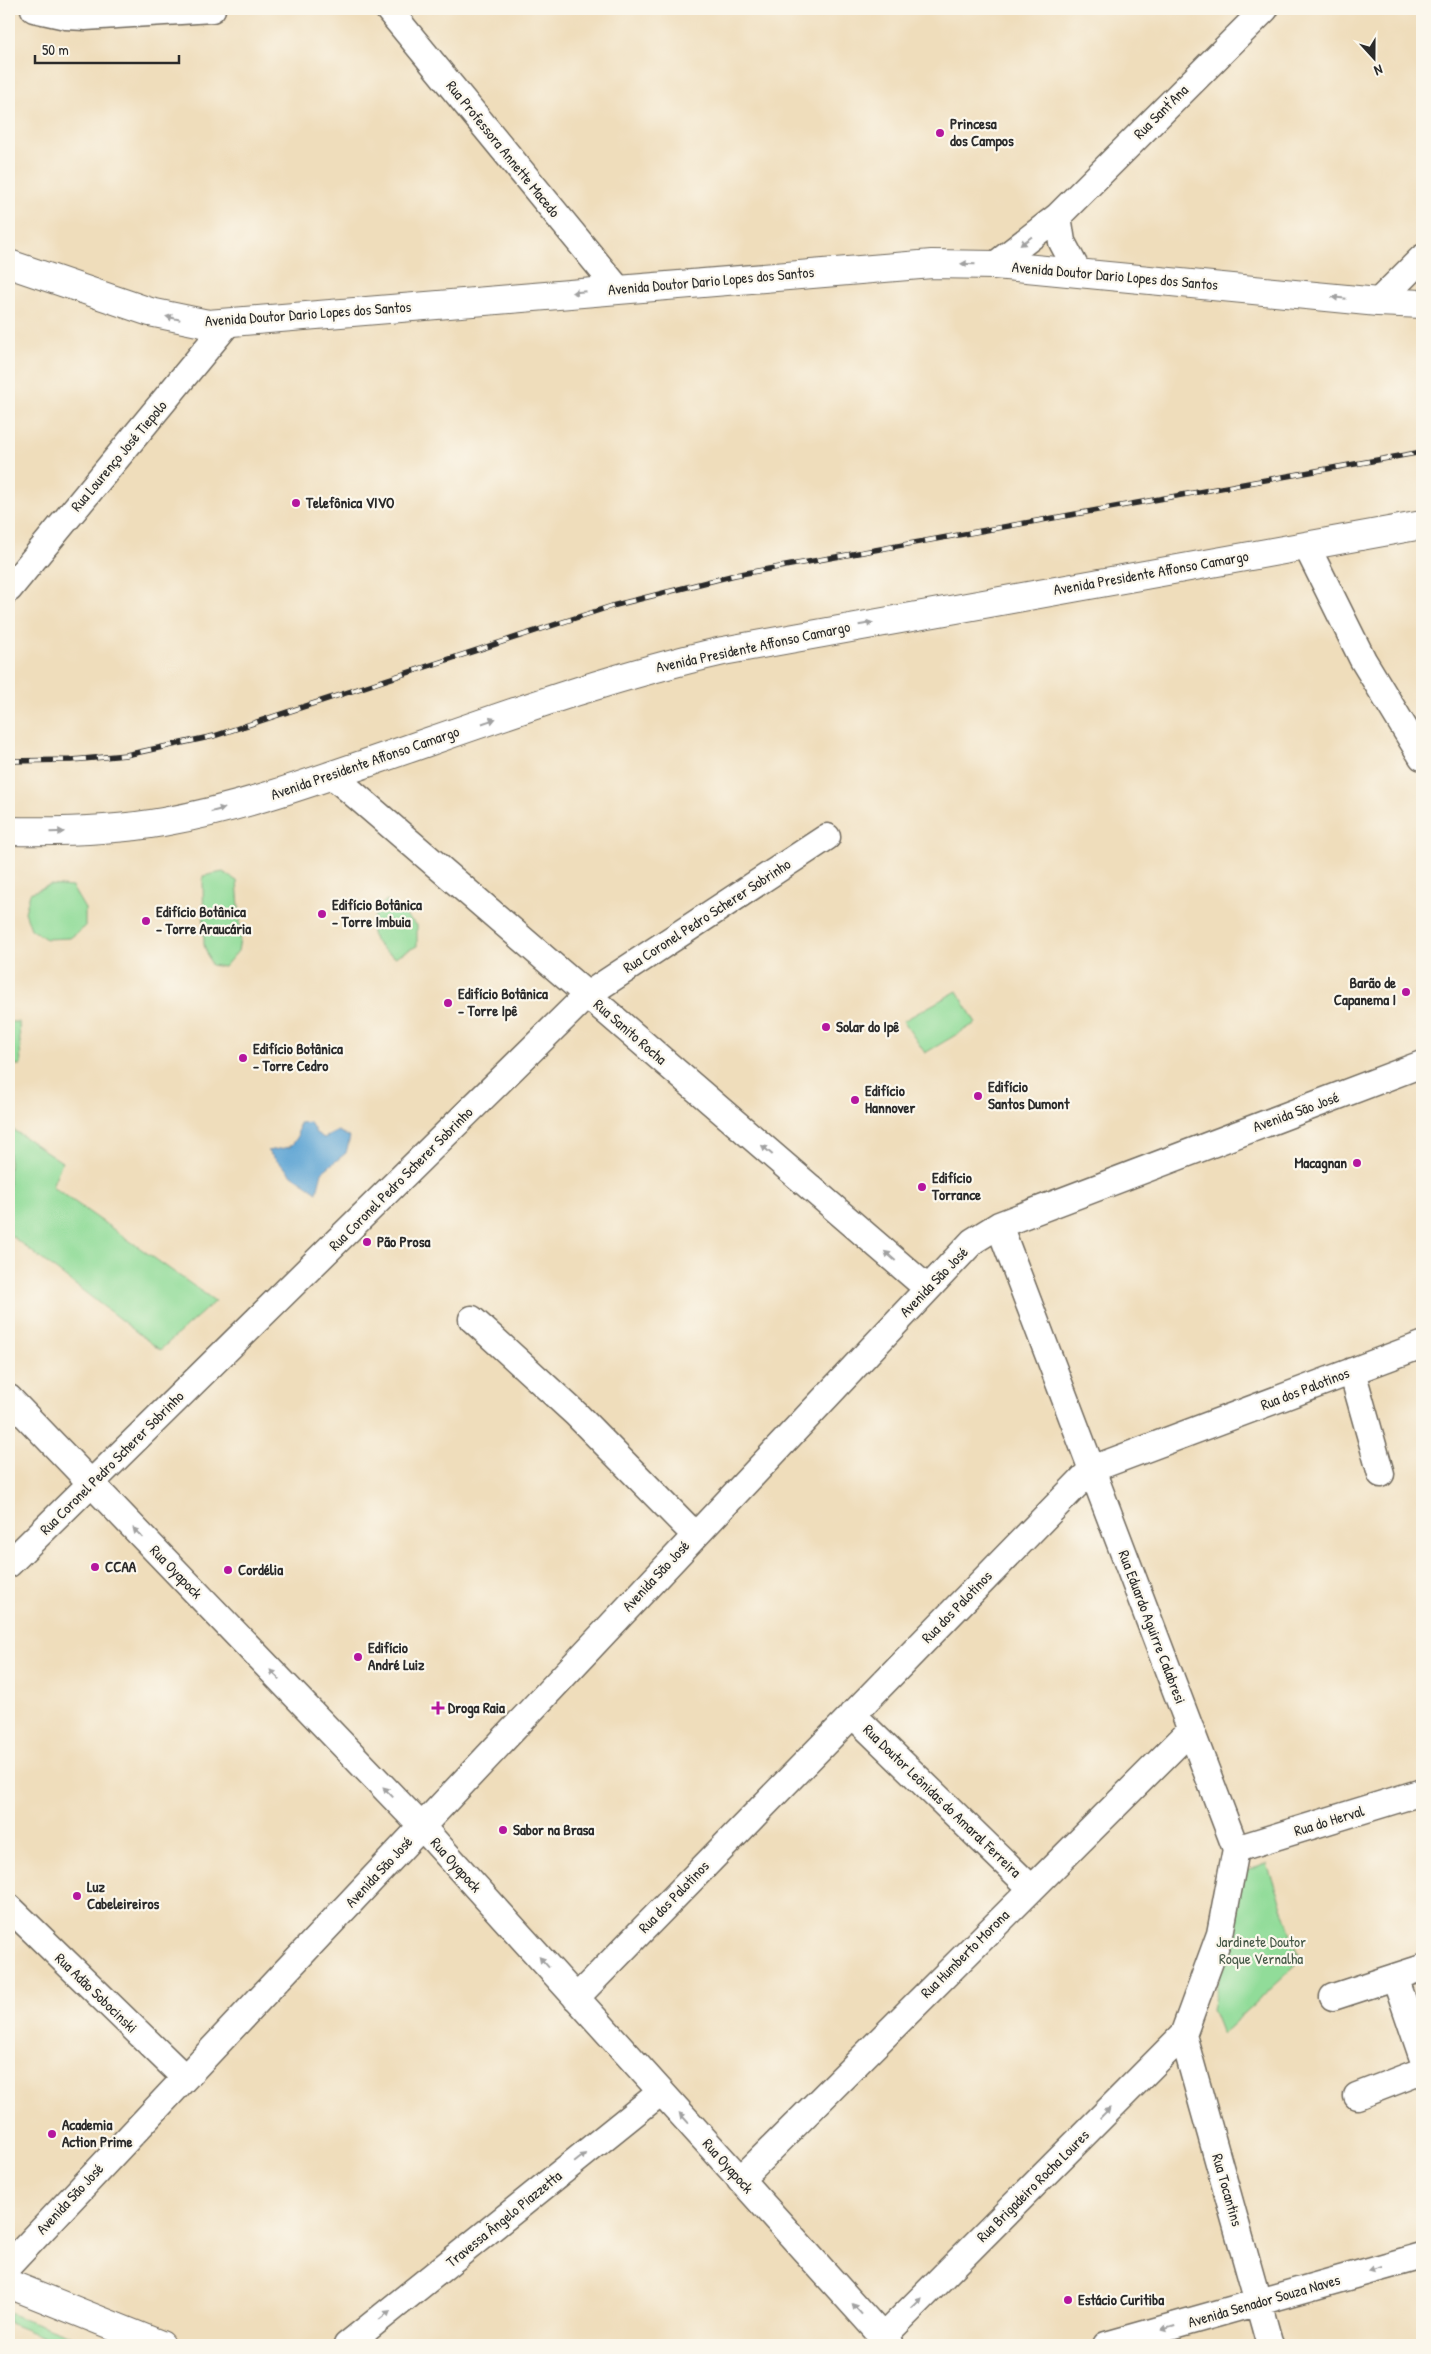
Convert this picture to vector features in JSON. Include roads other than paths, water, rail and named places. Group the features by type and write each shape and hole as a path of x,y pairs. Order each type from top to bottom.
{"main road":[{"name":"Avenida Doutor Dario Lopes dos Santos","path":"9,264 170,317 208,324 932,264 995,265 1378,302 1422,304"},
{"name":"Avenida Presidente Affonso Camargo","path":"9,831 86,831 161,822 234,806 332,775 582,690 687,659 762,643 1422,525"},
{"path":"9,2284 161,2345"}],"street":[{"path":"34,9 66,16 85,17 212,9"},
{"name":"Rua Professora Annette Macedo","path":"388,9 618,289"},
{"name":"Rua Sant'Ana","path":"995,265 1058,216 1265,9"},
{"path":"1058,216 1062,242 1078,272"},
{"path":"1378,302 1422,258"},
{"name":"Rua Lourenço José Tiepolo","path":"9,589 228,323"},
{"path":"1307,547 1363,660 1422,757"},
{"name":"Rua Sanito Rocha","path":"332,775 927,1288"},
{"name":"Rua Coronel Pedro Scherer Sobrinho","path":"9,1564 588,995 827,837"},
{"name":"Avenida São José","path":"9,2265 973,1241 999,1224 1422,1064"},
{"name":"Rua Eduardo Aguirre Calabresi","path":"999,1224 1236,1850"},
{"path":"472,1319 576,1414 695,1535"},
{"name":"Rua dos Palotinos","path":"576,1998 1092,1469 1422,1345"},
{"path":"1352,1371 1381,1474"},
{"name":"Rua Oyapock","path":"9,1398 422,1827 886,2341"},
{"name":"Rua Doutor Leônidas do Amaral Ferreira","path":"852,1714 1031,1888"},
{"name":"Rua Humberto Morona","path":"740,2180 1191,1730"},
{"name":"Rua do Herval","path":"1236,1850 1422,1792"},
{"path":"1183,2035 1220,1934 1236,1850"},
{"name":"Rua Adão Sobocinski","path":"9,1907 185,2078"},
{"path":"1333,1997 1422,1968"},
{"path":"1395,1977 1422,2056"},
{"name":"Rua Tocantins","path":"1183,2035 1270,2345"},
{"name":"Rua Brigadeiro Rocha Loures","path":"886,2341 1183,2035"},
{"path":"1357,2096 1422,2071"},
{"name":"Travessa Ângelo Piazzetta","path":"347,2345 661,2092"},
{"name":"Avenida Senador Souza Naves","path":"1106,2345 1422,2256"}],"water":[{"path":"310,1122 316,1133 324,1138 338,1131 350,1137 346,1153 322,1172 317,1192 292,1175 267,1151 290,1147 297,1138 299,1123"}],"railway":[{"path":"9,761 72,760 126,755 214,736 612,606 735,575 1422,452"}],"place":[{"name":"Princesa dos Campos","path":"940,133"},
{"name":"Telefônica VIVO","path":"296,503"},
{"name":"Edifício Botânica - Torre Imbuia","path":"322,914"},
{"name":"Edifício Botânica - Torre Araucária","path":"146,921"},
{"name":"Barão de Capanema I","path":"1406,992"},
{"name":"Edifício Botânica - Torre Ipê","path":"448,1003"},
{"name":"Solar do Ipê","path":"826,1027"},
{"name":"Edifício Botânica - Torre Cedro","path":"243,1058"},
{"name":"Edifício Santos Dumont","path":"978,1096"},
{"name":"Edifício Hannover","path":"855,1100"},
{"name":"Macagnan","path":"1357,1163"},
{"name":"Edifício Torrance","path":"922,1187"},
{"name":"Pão Prosa","path":"367,1242"},
{"name":"CCAA","path":"95,1567"},
{"name":"Cordélia","path":"228,1570"},
{"name":"Edifício André Luiz","path":"358,1657"},
{"name":"Droga Raia","path":"438,1708"},
{"name":"Sabor na Brasa","path":"503,1830"},
{"name":"Luz Cabeleireiros","path":"77,1896"},
{"name":"Academia Action Prime","path":"52,2134"},
{"name":"Estácio Curitiba","path":"1068,2300"}],"park label":[{"name":"Jardinete Doutor Roque Vernalha","path":"1261,1950"}]}
